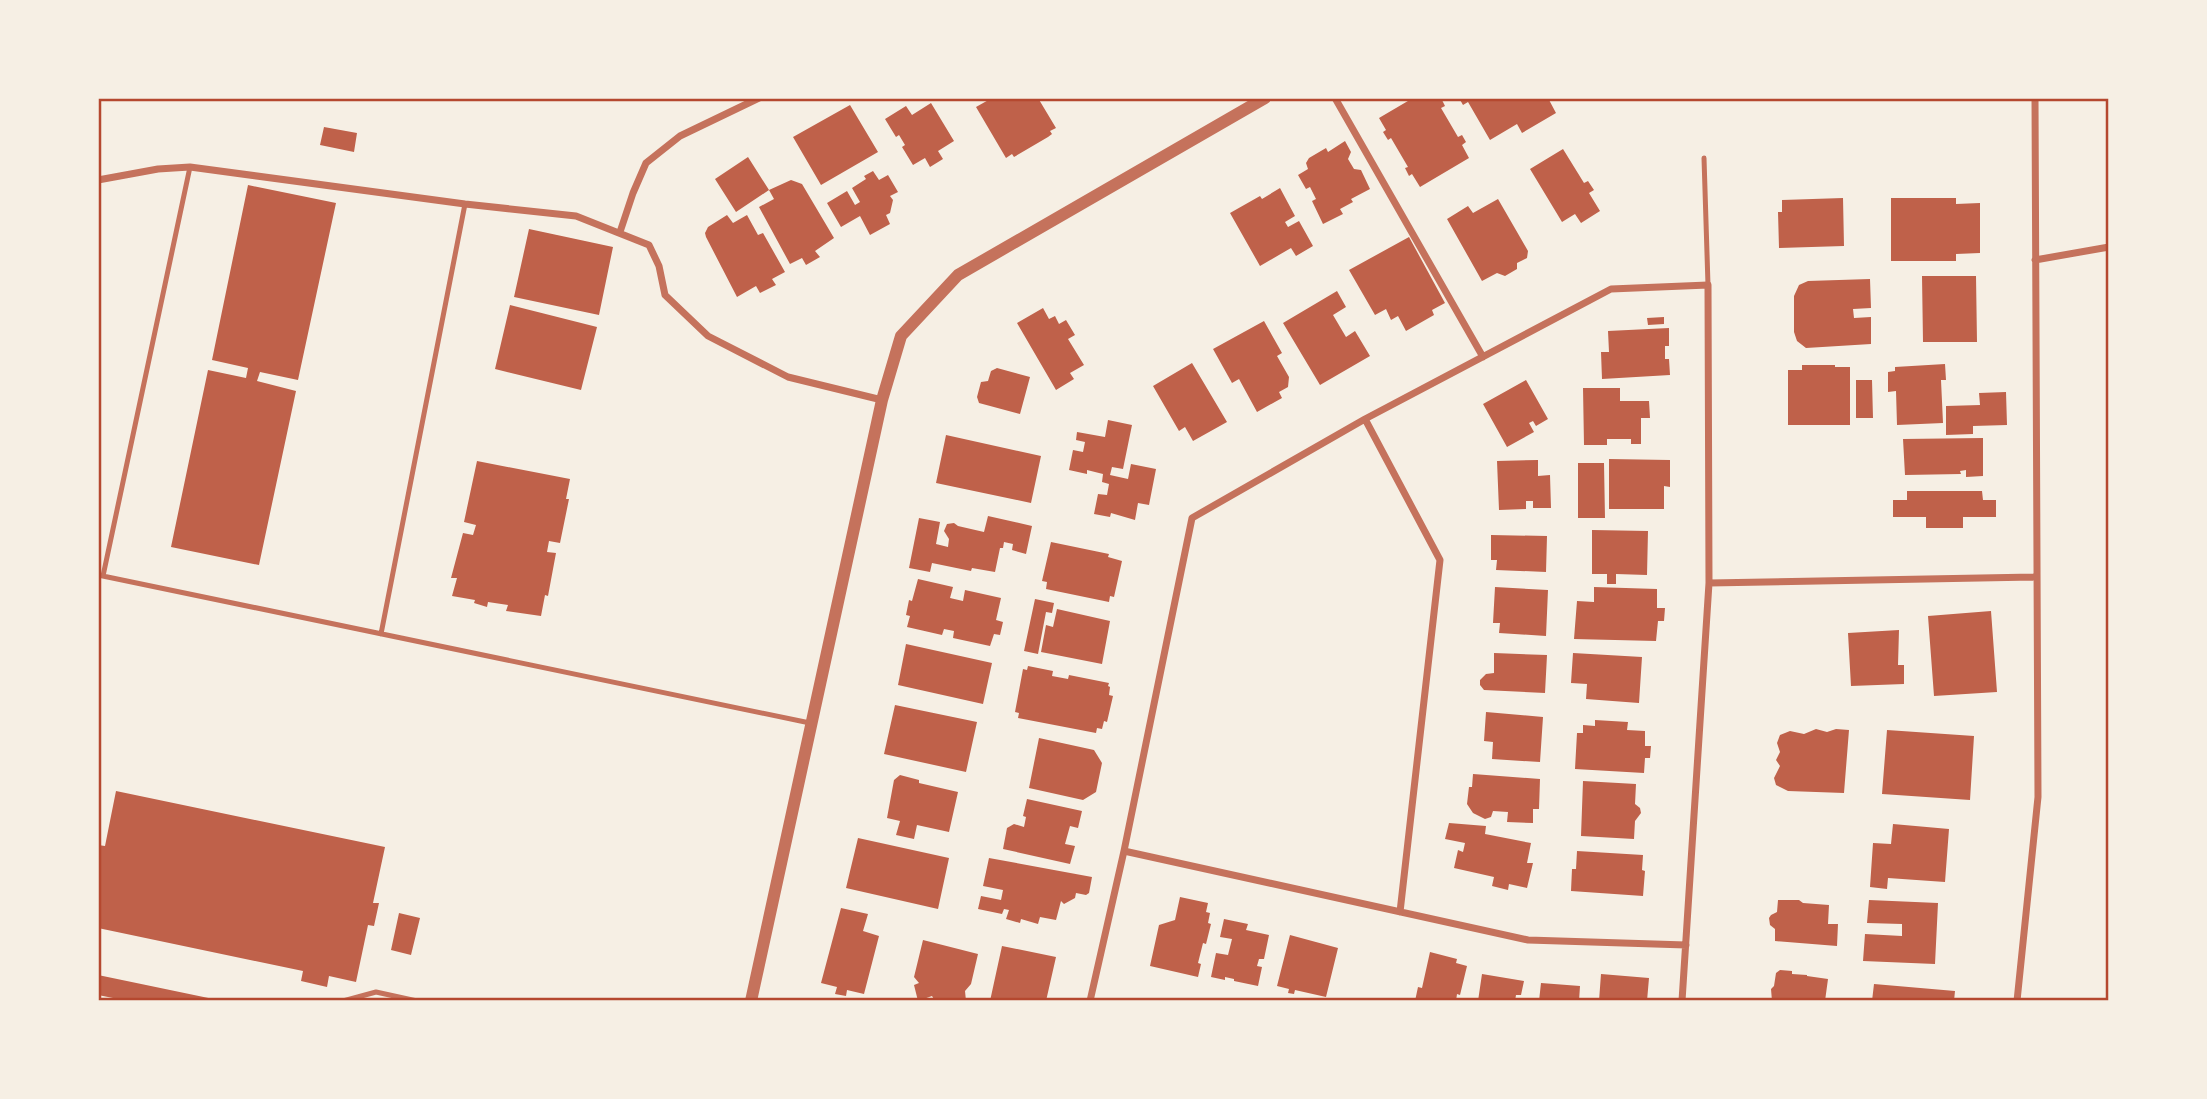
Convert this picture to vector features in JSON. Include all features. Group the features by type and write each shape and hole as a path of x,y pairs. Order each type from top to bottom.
{"street":[{"path":"620,232 646,163 680,136 759,98"},
{"path":"751,1001 882,400 901,336 958,275 1265,98"},
{"path":"1335,98 1483,357"},
{"path":"2018,1001 2038,797 2035,98"},
{"path":"98,180 158,169 190,167 576,216 649,245 659,265 665,295 708,336 788,377 882,400"},
{"path":"2035,260 2109,247"},
{"path":"1090,1001 1124,851 1192,518 1365,419 1611,289 1708,285 1709,583 1682,1001"},
{"path":"1365,419 1440,560 1400,912"},
{"path":"1709,583 2037,577"},
{"path":"1124,851 1528,940 1686,945"}],"lane":[{"path":"1704,158 1708,285"},
{"path":"190,167 101,575 810,723"},
{"path":"380,634 465,204"},
{"path":"343,1001 376,992 417,1001"}],"building":[{"path":"992,98 1038,98 1056,128 1050,131 1052,134 1048,137 1014,157 1012,154 1006,158 976,107"},
{"path":"1413,98 1441,98 1445,106 1441,108 1458,137 1462,135 1466,142 1462,145 1469,158 1420,187 1412,174 1409,176 1405,168 1408,167 1391,138 1388,140 1383,132 1386,130 1379,118"},
{"path":"1459,98 1548,98 1556,113 1522,133 1517,124 1490,140 1468,102 1463,105"},
{"path":"931,103 954,141 938,151 943,159 930,167 925,158 913,165 902,147 905,145 899,135 896,137 885,119 906,106 912,115"},
{"path":"850,105 878,152 821,185 793,137"},
{"path":"324,127 357,133 354,152 320,145"},
{"path":"1345,141 1351,152 1348,159 1354,169 1361,170 1370,189 1351,199 1353,202 1340,209 1343,214 1323,224 1312,201 1316,199 1310,187 1306,189 1298,175 1308,169 1306,163 1309,158 1326,148 1328,152"},
{"path":"1563,149 1584,183 1588,181 1594,190 1589,193 1600,211 1581,223 1575,214 1562,222 1530,169"},
{"path":"748,157 769,190 736,212 715,179"},
{"path":"873,171 879,180 888,175 898,192 890,196 893,200 890,213 886,215 890,224 870,235 860,216 841,227 827,203 847,191 855,205 860,202 852,188"},
{"path":"791,180 802,184 834,238 815,251 820,257 806,265 802,258 790,264 759,207 774,199 769,190"},
{"path":"248,185 336,203 298,380 260,372 257,381 296,391 259,565 171,547 208,370 246,378 248,368 212,360"},
{"path":"1280,188 1295,216 1285,222 1288,227 1299,221 1313,246 1296,256 1291,248 1260,266 1230,213"},
{"path":"1843,198 1844,246 1779,248 1778,212 1782,212 1782,200"},
{"path":"1891,198 1956,198 1956,204 1980,203 1980,253 1956,254 1956,261 1891,261"},
{"path":"1498,199 1528,251 1527,258 1517,263 1517,269 1505,276 1497,273 1482,281 1447,219 1468,206 1473,213"},
{"path":"727,215 733,223 747,215 758,235 763,233 785,272 772,279 776,285 760,293 756,286 737,297 705,233 708,227"},
{"path":"529,229 613,247 599,315 514,297"},
{"path":"1409,237 1445,303 1432,310 1434,315 1406,331 1398,316 1391,320 1386,309 1375,315 1349,270"},
{"path":"1922,276 1976,276 1977,342 1923,342"},
{"path":"1870,279 1871,308 1853,309 1854,318 1871,317 1871,344 1806,348 1797,341 1794,332 1794,296 1799,285 1808,281"},
{"path":"1337,291 1346,307 1333,315 1346,337 1355,331 1370,356 1320,385 1283,323"},
{"path":"510,305 597,327 581,390 495,369"},
{"path":"1043,308 1049,319 1055,316 1059,324 1066,320 1075,335 1068,339 1084,365 1070,373 1074,379 1056,390 1017,323"},
{"path":"1664,317 1664,324 1648,325 1647,318"},
{"path":"1264,321 1282,353 1277,356 1289,377 1288,387 1279,392 1282,398 1257,412 1239,379 1232,383 1213,349"},
{"path":"1669,328 1669,346 1665,346 1665,359 1669,359 1670,375 1602,379 1601,352 1609,352 1608,331"},
{"path":"1192,363 1227,422 1193,441 1185,427 1179,431 1153,386"},
{"path":"1945,364 1946,380 1941,380 1943,423 1897,425 1896,391 1888,392 1888,372 1895,371 1895,367"},
{"path":"1802,365 1850,367 1850,425 1788,425 1788,370 1802,370"},
{"path":"997,368 1030,377 1020,414 979,403 977,397 981,382 988,381 991,371"},
{"path":"1526,380 1548,419 1536,426 1533,421 1529,423 1534,432 1507,447 1483,404"},
{"path":"1856,380 1872,380 1873,418 1856,418"},
{"path":"1583,388 1620,388 1620,401 1649,401 1650,418 1641,418 1641,444 1631,444 1631,439 1607,439 1607,445 1584,445"},
{"path":"2006,392 2007,425 1973,426 1973,434 1946,435 1946,406 1980,405 1979,393"},
{"path":"1108,420 1132,425 1123,469 1112,467 1110,475 1128,479 1131,464 1156,469 1149,505 1138,503 1135,520 1111,513 1110,517 1094,514 1098,494 1107,495 1109,484 1102,482 1103,474 1087,470 1087,474 1069,470 1073,450 1083,452 1085,442 1076,440 1077,432 1105,437"},
{"path":"946,435 1041,456 1031,503 936,483"},
{"path":"1983,438 1983,476 1966,477 1966,470 1960,471 1961,474 1905,475 1903,439"},
{"path":"1609,459 1670,460 1670,487 1664,486 1664,509 1609,509"},
{"path":"1538,460 1538,476 1550,475 1551,508 1533,508 1533,501 1526,501 1526,509 1499,510 1497,461"},
{"path":"477,461 570,479 560,543 549,541 547,552 556,553 548,596 545,595 541,616 506,611 508,605 488,602 487,607 474,603 475,600 452,596 457,578 451,578 463,533 473,535 476,525 464,522"},
{"path":"1578,463 1604,463 1605,518 1578,518"},
{"path":"1907,491 1982,491 1983,500 1996,500 1996,517 1963,517 1963,528 1926,528 1926,517 1893,517 1893,500 1907,500"},
{"path":"988,516 1032,526 1026,554 1012,550 1013,544 1004,542 1003,548 1000,548 995,572 972,568 971,571 932,563 930,572 909,568 919,518 940,522 936,544 948,547 949,539 944,531 947,524 954,523 984,532"},
{"path":"1592,530 1648,531 1647,575 1616,574 1616,584 1607,584 1607,574 1592,574"},
{"path":"1491,535 1547,536 1546,572 1496,570 1497,560 1491,560"},
{"path":"1051,542 1109,554 1108,557 1122,561 1114,597 1110,596 1109,602 1046,589 1047,582 1042,581"},
{"path":"918,579 953,587 950,598 963,601 965,590 1001,598 996,620 1003,622 1000,635 994,634 990,646 953,638 954,631 944,629 942,635 907,627 910,616 906,615 909,600 912,601"},
{"path":"1495,587 1548,590 1546,636 1499,633 1500,623 1493,623"},
{"path":"1594,587 1657,589 1657,608 1665,608 1664,621 1658,621 1656,641 1574,639 1577,601 1594,602"},
{"path":"1035,599 1054,603 1052,613 1046,612 1038,654 1024,651"},
{"path":"1057,609 1110,621 1102,664 1041,652 1046,625 1053,627"},
{"path":"1991,611 1997,692 1934,696 1928,616"},
{"path":"1899,630 1898,665 1904,665 1904,684 1851,686 1848,633"},
{"path":"906,644 992,663 983,704 898,685"},
{"path":"1494,653 1547,655 1545,693 1484,690 1480,680 1486,674 1494,673"},
{"path":"1573,653 1642,657 1639,703 1586,699 1587,684 1571,683"},
{"path":"1028,666 1053,671 1052,676 1068,679 1069,675 1109,683 1109,695 1113,696 1107,722 1104,721 1102,729 1097,728 1096,733 1018,718 1019,713 1015,712 1023,669 1027,670"},
{"path":"895,705 977,722 966,772 884,754"},
{"path":"1486,712 1543,717 1540,762 1492,759 1493,742 1484,741"},
{"path":"1595,720 1628,722 1627,730 1645,731 1645,746 1651,746 1650,758 1645,758 1644,773 1575,769 1577,733 1583,733 1583,725 1595,726"},
{"path":"1816,729 1827,732 1836,729 1849,730 1844,793 1788,791 1776,785 1774,778 1780,766 1776,760 1780,752 1777,743 1780,735 1790,731 1804,734"},
{"path":"1887,730 1974,736 1970,800 1882,794"},
{"path":"1039,738 1094,750 1102,763 1096,792 1083,800 1029,788"},
{"path":"1473,774 1540,779 1539,809 1533,809 1533,823 1507,822 1508,812 1493,811 1491,817 1485,819 1473,813 1467,804"},
{"path":"900,775 919,780 919,783 958,792 949,832 917,825 914,839 896,835 900,821 887,818 894,780"},
{"path":"1583,781 1636,784 1635,804 1641,813 1635,821 1634,839 1581,836"},
{"path":"116,791 385,847 373,903 379,903 374,926 368,925 356,982 329,976 327,987 301,981 303,971 98,928 98,845 105,846"},
{"path":"1027,799 1082,811 1078,828 1070,826 1065,844 1075,846 1070,864 1003,849 1007,828 1014,824 1024,827 1026,817 1023,816"},
{"path":"1449,823 1486,826 1485,834 1531,843 1527,863 1533,863 1527,888 1509,884 1508,890 1492,886 1494,877 1454,868 1458,850 1463,852 1465,843 1445,839"},
{"path":"1893,824 1949,829 1945,882 1888,878 1887,889 1870,887 1873,843 1891,844"},
{"path":"858,838 949,858 938,909 846,888"},
{"path":"1577,851 1643,855 1643,896 1571,891 1572,869 1576,869"},
{"path":"989,858 1092,877 1089,893 1076,893 1075,898 1064,904 1061,901 1056,920 1040,917 1038,924 1021,919 1020,923 1006,919 1009,910 1004,909 1002,914 978,909 981,896 1001,900 1003,890 983,886"},
{"path":"1180,897 1208,903 1206,912 1210,913 1208,923 1211,924 1198,963 1201,964 1198,977 1150,966 1159,925 1175,920"},
{"path":"1778,900 1829,905 1828,924 1838,924 1837,946 1775,941 1775,929 1770,925 1769,918 1777,912"},
{"path":"1869,900 1938,903 1935,964 1863,961 1865,934 1902,936 1902,924 1867,923"},
{"path":"841,908 868,914 863,931 879,936 864,994 847,990 846,996 835,994 837,987 821,983"},
{"path":"399,913 420,918 411,955 391,950"},
{"path":"1224,919 1248,924 1246,930 1269,935 1264,959 1259,959 1257,966 1262,967 1258,986 1225,977 1225,980 1211,977 1216,953 1228,955 1232,939 1220,937"},
{"path":"1290,935 1338,948 1326,997 1295,990 1294,994 1288,993 1289,989 1277,986"},
{"path":"923,940 978,954 971,984 965,991 966,1001 935,1001 932,996 918,1001 914,985 919,983 914,977"},
{"path":"1002,946 1056,957 1046,1001 990,1001"},
{"path":"1430,952 1457,959 1456,963 1467,966 1456,1001 1415,1001 1418,987 1422,988"},
{"path":"1780,970 1828,979 1825,1001 1772,1001 1771,989 1776,973"},
{"path":"1482,974 1524,981 1521,995 1516,995 1515,1001 1478,1001"},
{"path":"1601,974 1649,978 1647,1001 1599,1001"},
{"path":"98,975 218,1001 128,1001 98,995"},
{"path":"1541,983 1580,986 1579,1001 1539,1001"},
{"path":"1874,984 1955,991 1954,1001 1872,1001"}]}
